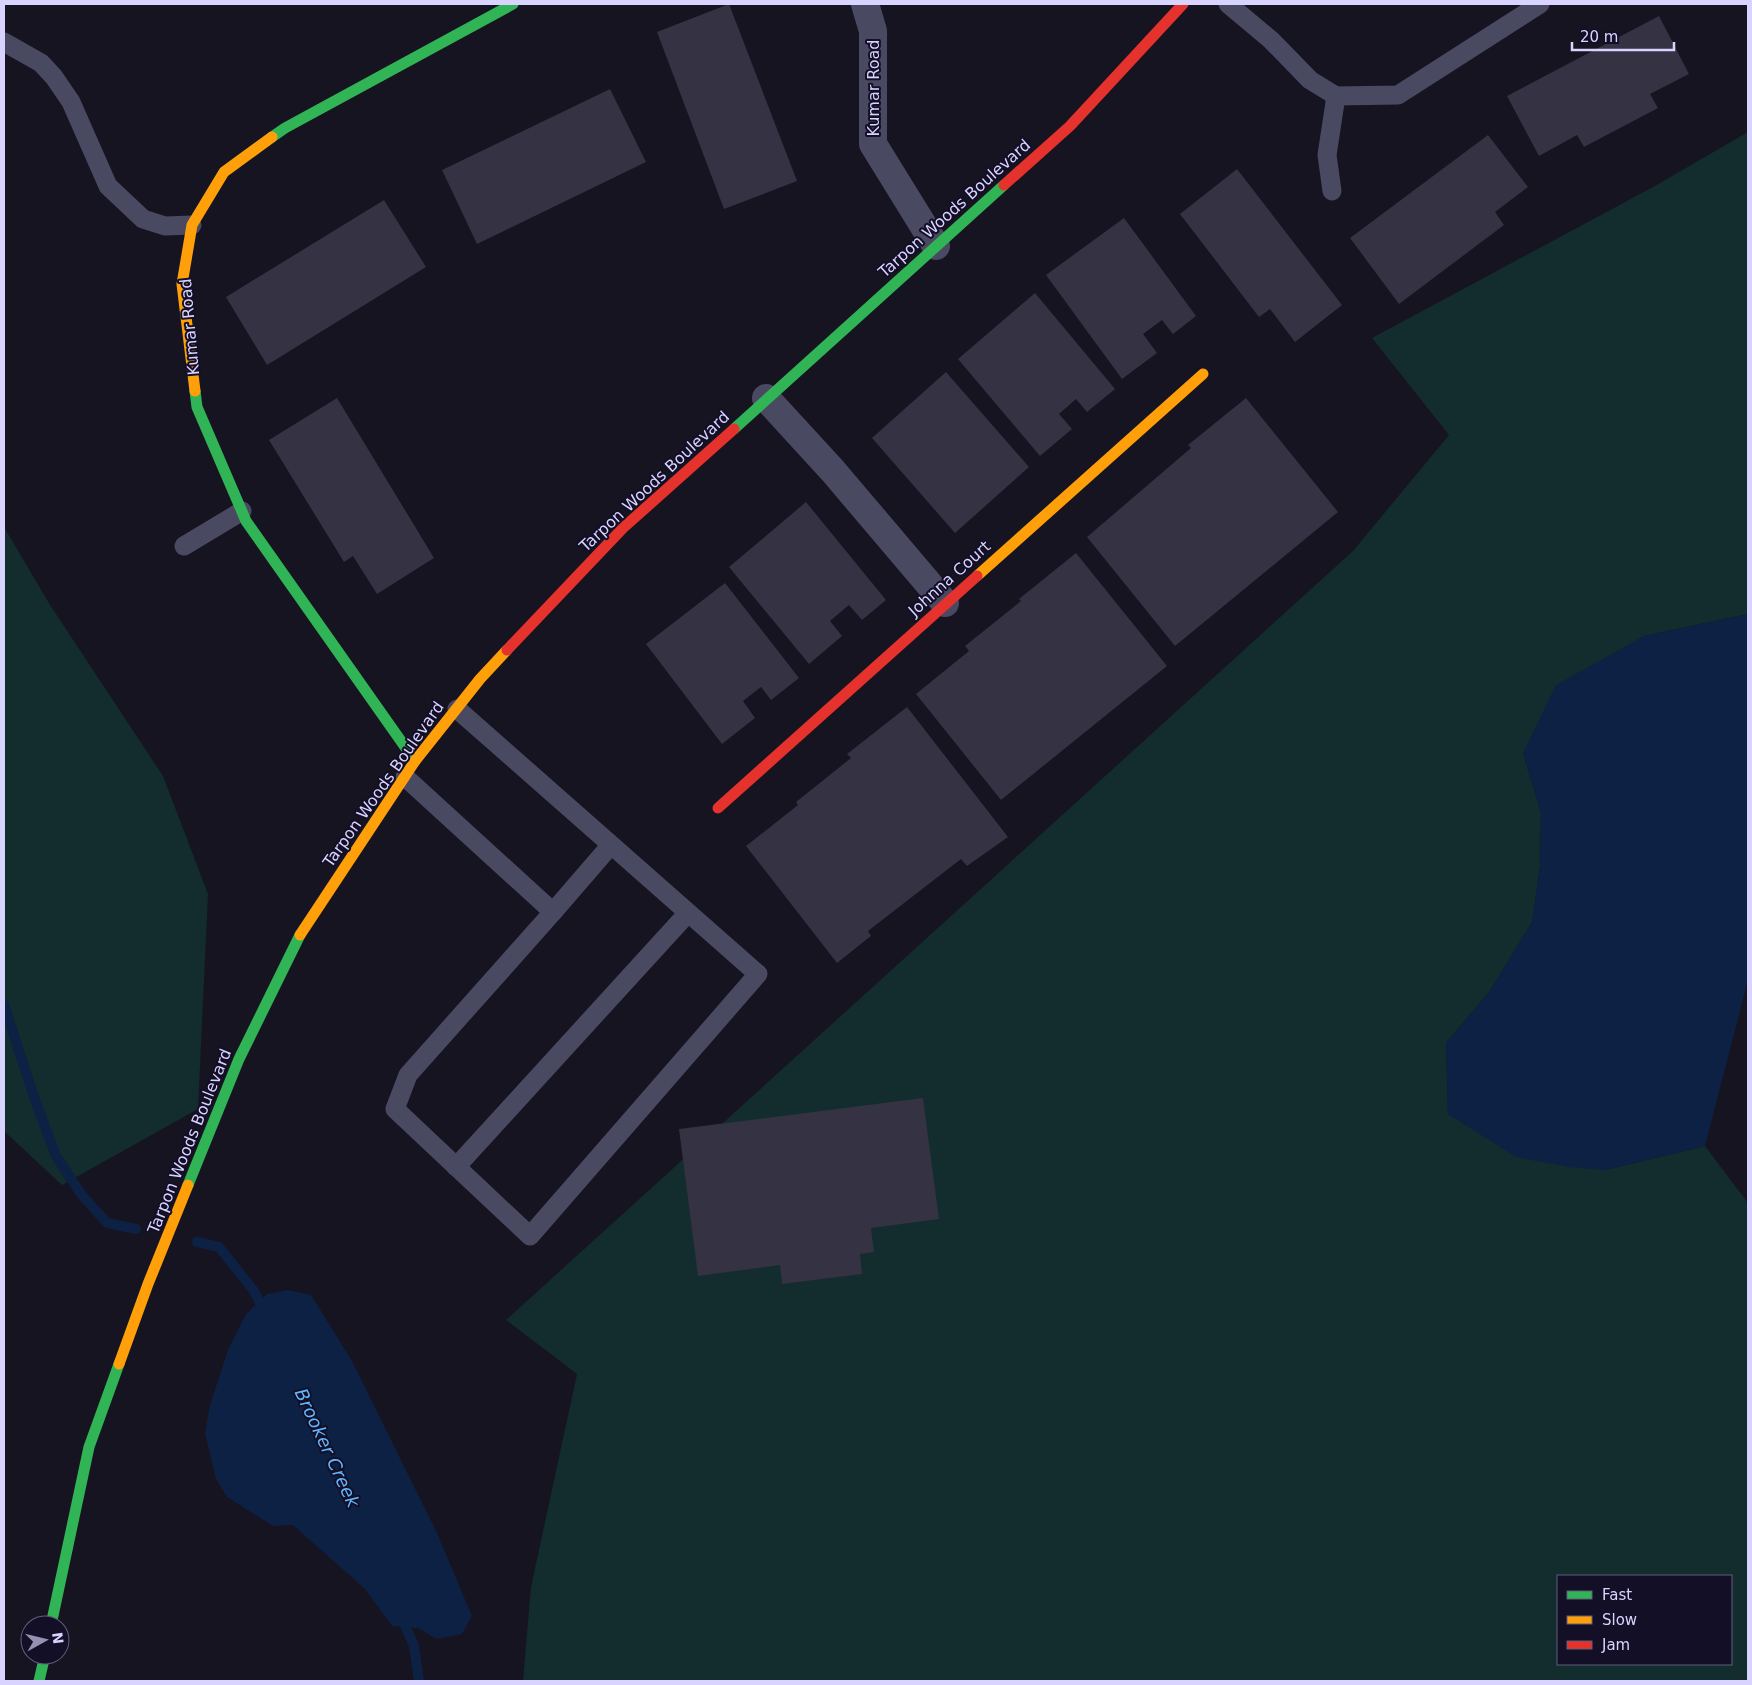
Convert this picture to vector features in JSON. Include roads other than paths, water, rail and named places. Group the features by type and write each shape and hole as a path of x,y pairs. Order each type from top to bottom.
{"street":[{"name":"Kumar Road","path":"416,761 246,521 197,407 182,284 192,225 224,172 285,128 513,4"},
{"name":"Kumar Road","path":"865,4 873,32 873,144 936,246"},
{"name":"Tarpon Woods Boulevard","path":"53,1615 90,1447 148,1284 236,1068 301,932 416,761 480,679 623,528 1070,126 1183,4"},
{"name":"Johnna Court","path":"718,808 1203,374"},
{"path":"766,398 833,471 945,603"},
{"path":"39,1681 43,1665"}],"lane":[{"path":"1228,4 1271,40 1310,80 1336,96 1398,95 1539,4"},
{"path":"4,42 41,63 54,77 70,102 108,186 143,219 165,226 192,225"},
{"path":"1332,191 1327,155 1336,96"},
{"path":"184,546 242,511"},
{"path":"456,708 610,846 758,974 530,1236 395,1109 408,1075 610,846"},
{"path":"405,777 553,912"},
{"path":"456,1167 688,914"}],"water":[{"path":"1748,614 1748,980 1705,1146 1605,1170 1569,1167 1516,1157 1448,1114 1446,1043 1490,991 1532,922 1540,867 1541,813 1523,753 1556,685 1644,636"},
{"path":"288,1290 311,1295 352,1361 437,1533 472,1616 462,1634 437,1639 418,1628 392,1626 365,1589 293,1525 273,1526 227,1497 216,1479 205,1433 210,1405 228,1350 246,1314 267,1294"}],"waterway":[{"name":"Brooker Creek","path":"4,1005 35,1100 56,1156 81,1194 107,1223 136,1229"},
{"name":"Brooker Creek","path":"197,1242 219,1247 254,1291 265,1313"},
{"name":"Brooker Creek","path":"401,1616 414,1646 419,1681"}]}
